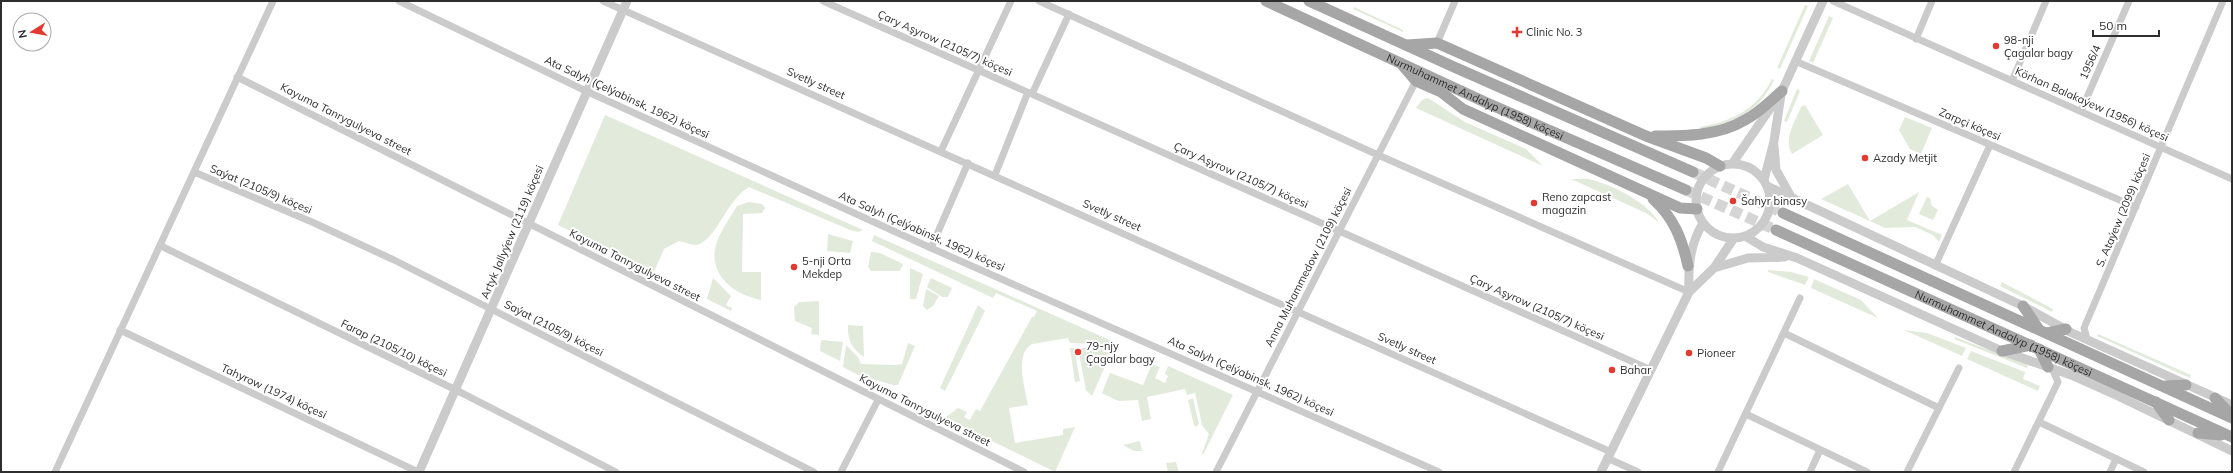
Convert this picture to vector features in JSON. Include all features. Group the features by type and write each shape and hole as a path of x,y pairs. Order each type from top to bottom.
{"main road":[{"name":"Nurmuhammet Andalyp (1958) köçesi","path":"1266,1 1400,63 1418,76 1686,190"},
{"name":"Nurmuhammet Andalyp (1958) köçesi","path":"1310,1 1454,68 1693,172"},
{"path":"1405,46 1437,43 1646,136 1706,158 1720,166"},
{"path":"1454,68 1480,62"},
{"path":"1480,62 1492,84"},
{"path":"1418,76 1463,109 1680,208 1697,209"},
{"path":"1646,136 1687,136 1728,128 1751,117 1782,91"},
{"path":"1647,193 1664,208 1676,227 1688,266"},
{"name":"Nurmuhammet Andalyp (1958) köçesi","path":"1783,213 2232,417"},
{"name":"Nurmuhammet Andalyp (1958) köçesi","path":"1776,230 2231,436"},
{"path":"2023,306 2043,331 2068,330"},
{"path":"2002,350 2035,347 2050,368"},
{"path":"2163,386 2186,385"},
{"path":"2215,398 2232,417"},
{"path":"2156,402 2168,420"},
{"path":"2198,434 2231,436"}],"street":[{"path":"55,472 120,330 161,246 273,1"},
{"name":"Ata Salyh (Çelýabinsk, 1962) köçesi","path":"399,1 586,91 931,248 1439,472"},
{"name":"Svetly street","path":"603,1 625,5 941,151 1298,311 1609,455 1638,472"},
{"name":"Çary Aşyrow (2105/7) köçesi","path":"823,1 1651,370"},
{"path":"941,151 1011,1"},
{"path":"1041,1 1378,155 1689,292"},
{"path":"1437,43 1455,1"},
{"path":"1732,164 1782,91 1823,1"},
{"name":"Körhan Balakaýew (1956) köçesi","path":"1833,1 2232,179"},
{"path":"1916,39 1932,1"},
{"path":"2012,81 2046,1"},
{"name":"1956/4","path":"2081,111 2128,1"},
{"name":"S. Ataýew (2099) köçesi","path":"2084,328 2223,1"},
{"name":"Artyk Jallyýew (2119) köçesi","path":"419,472 625,5"},
{"path":"995,175 1030,93 1070,14"},
{"name":"Zarpçi köçesi","path":"1795,61 2136,207"},
{"name":"Anna Muhammedow (2109) köçesi","path":"1216,472 1418,76"},
{"name":"Kayuma Tanrygulyeva street","path":"237,77 1024,472"},
{"path":"1782,91 1774,141 1765,183 1770,200 1768,215 1760,227 1745,236 1734,238 1720,236 1703,223 1697,209 1697,195 1702,181 1712,171 1720,166 1732,164 1747,166 1765,183 1792,198 2023,306 2087,339 2232,405"},
{"path":"1774,141 1776,170 1783,185 1792,198"},
{"path":"1935,266 1990,145"},
{"path":"931,248 968,163"},
{"name":"Saýat (2105/9) köçesi","path":"194,172 312,222 491,309 814,472"},
{"path":"1689,292 1688,266 1695,240 1703,223"},
{"name":"Nurmuhammet Andalyp (1958) köçesi","path":"1745,236 1763,247 1797,258 2002,350 2071,375 2232,451"},
{"path":"1601,472 1689,292 1714,268 1734,238"},
{"name":"Farap (2105/10) köçesi","path":"161,246 456,390 616,472"},
{"path":"1714,268 1748,258 1797,258"},
{"path":"1718,472 1800,298"},
{"path":"2068,330 2084,328 2087,339"},
{"name":"Tahyrow (1974) köçesi","path":"120,330 419,472"},
{"path":"1784,333 1939,408"},
{"path":"1907,472 1959,368"},
{"path":"2014,472 2058,382 2050,368"},
{"name":"Nurmuhammet Andalyp (1958) köçesi","path":"2058,382 2071,375"},
{"path":"841,472 878,400"},
{"path":"1746,414 1867,472"},
{"path":"2039,422 2144,472"},
{"path":"1810,472 1820,450"},
{"path":"2110,472 2116,459"}],"green space":[{"path":"1805,5 1808,6 1780,69 1777,68"},
{"path":"1354,7 1403,30 1403,32 1353,9"},
{"path":"1829,16 1833,18 1813,63 1809,61"},
{"path":"1772,79 1774,80 1768,91 1753,108 1745,114 1725,123 1701,129 1700,127 1723,121 1743,112 1759,98"},
{"path":"1797,89 1800,91 1787,122 1784,121"},
{"path":"1428,98 1465,122 1526,149 1543,166 1416,108 1422,100"},
{"path":"1805,105 1823,135 1792,154 1789,136 1801,107"},
{"path":"605,115 863,230 858,232 850,230 749,187 735,200 713,233 707,239 698,245 679,241 664,249 654,272 558,225"},
{"path":"1905,117 1932,128 1921,154 1910,149 1899,130"},
{"path":"1571,179 1593,180 1611,186 1639,202 1654,216 1659,223 1648,214"},
{"path":"1848,184 1870,221 1919,192 1907,220 1942,235 1939,242 1933,235 1915,227 1885,228 1821,199"},
{"path":"1927,197 1930,198 1932,206 1938,210 1933,220 1919,214"},
{"path":"749,202 762,204 765,208 762,213 743,214 742,272 761,272 761,300 741,294 725,282 716,266 716,245 725,225 737,206"},
{"path":"828,234 853,241 850,253 827,251"},
{"path":"874,235 1114,342 1112,345 1070,343 1068,338 1032,344 1023,356 1022,372 1028,405 1009,408 1015,443 1063,435 1063,429 1075,427 1055,472 945,418 958,408 967,412 964,417 970,420 976,409 980,411 1032,317 1034,317 1037,311 996,293 993,298 872,241"},
{"path":"871,252 880,253 903,264 900,271 871,271 868,267"},
{"path":"910,268 923,274 916,299 910,299"},
{"path":"1768,270 1791,272 1809,277 1805,285 1768,272"},
{"path":"713,278 731,296 726,305 732,308 731,311 707,299"},
{"path":"931,278 952,288 948,297 942,297 927,287"},
{"path":"1814,279 1861,300 1878,318 1811,288"},
{"path":"2002,282 2053,309 2052,312 2000,286"},
{"path":"926,289 939,296 933,306 927,310 923,306"},
{"path":"819,301 819,335 811,334 812,328 795,321 794,307 799,302"},
{"path":"978,305 985,311 945,391 940,388"},
{"path":"848,325 863,326 864,357 856,351 849,339"},
{"path":"1904,330 1927,333 1966,348 1962,356"},
{"path":"2098,334 2191,375 2190,378 2097,336"},
{"path":"1955,337 2028,365 2027,368 1954,339"},
{"path":"821,340 843,342 840,361 820,351"},
{"path":"908,343 915,346 898,385 893,385 858,375 843,367 846,345 858,357 861,364 896,365 902,364"},
{"path":"1070,348 1074,348 1080,381 1075,382"},
{"path":"1078,348 1113,348 1092,396 1086,390"},
{"path":"1971,351 2025,372 2023,379 2040,386 2038,391 1967,359"},
{"path":"1152,364 1160,367 1155,378 1165,383 1168,376 1165,374 1168,366 1233,395 1203,455 1202,453 1209,434 1202,425 1195,393 1187,395 1185,389 1147,397 1151,419 1142,421 1138,400 1118,401 1102,393 1110,373 1143,385"},
{"path":"1193,398 1199,424 1196,427 1194,425 1188,400"},
{"path":"1140,441 1142,451 1134,451 1123,445"},
{"path":"1176,462 1179,472 1168,472 1166,463"}],"tunnel":[{"path":"1693,172 1783,213"},
{"path":"1686,190 1776,230"}],"place":[{"name":"Clinic No. 3","path":"1517,32"},
{"name":"98-nji Çagalar bagy","path":"1996,46"},
{"name":"Azady Metjit","path":"1865,158"},
{"name":"Šahyr binasy","path":"1733,201"},
{"name":"Reno zapcast magazin","path":"1534,203"},
{"name":"5-nji Orta Mekdep","path":"794,267"},
{"name":"79-njy Çagalar bagy","path":"1078,352"},
{"name":"Pioneer","path":"1689,353"},
{"name":"Bahar","path":"1612,370"}]}
